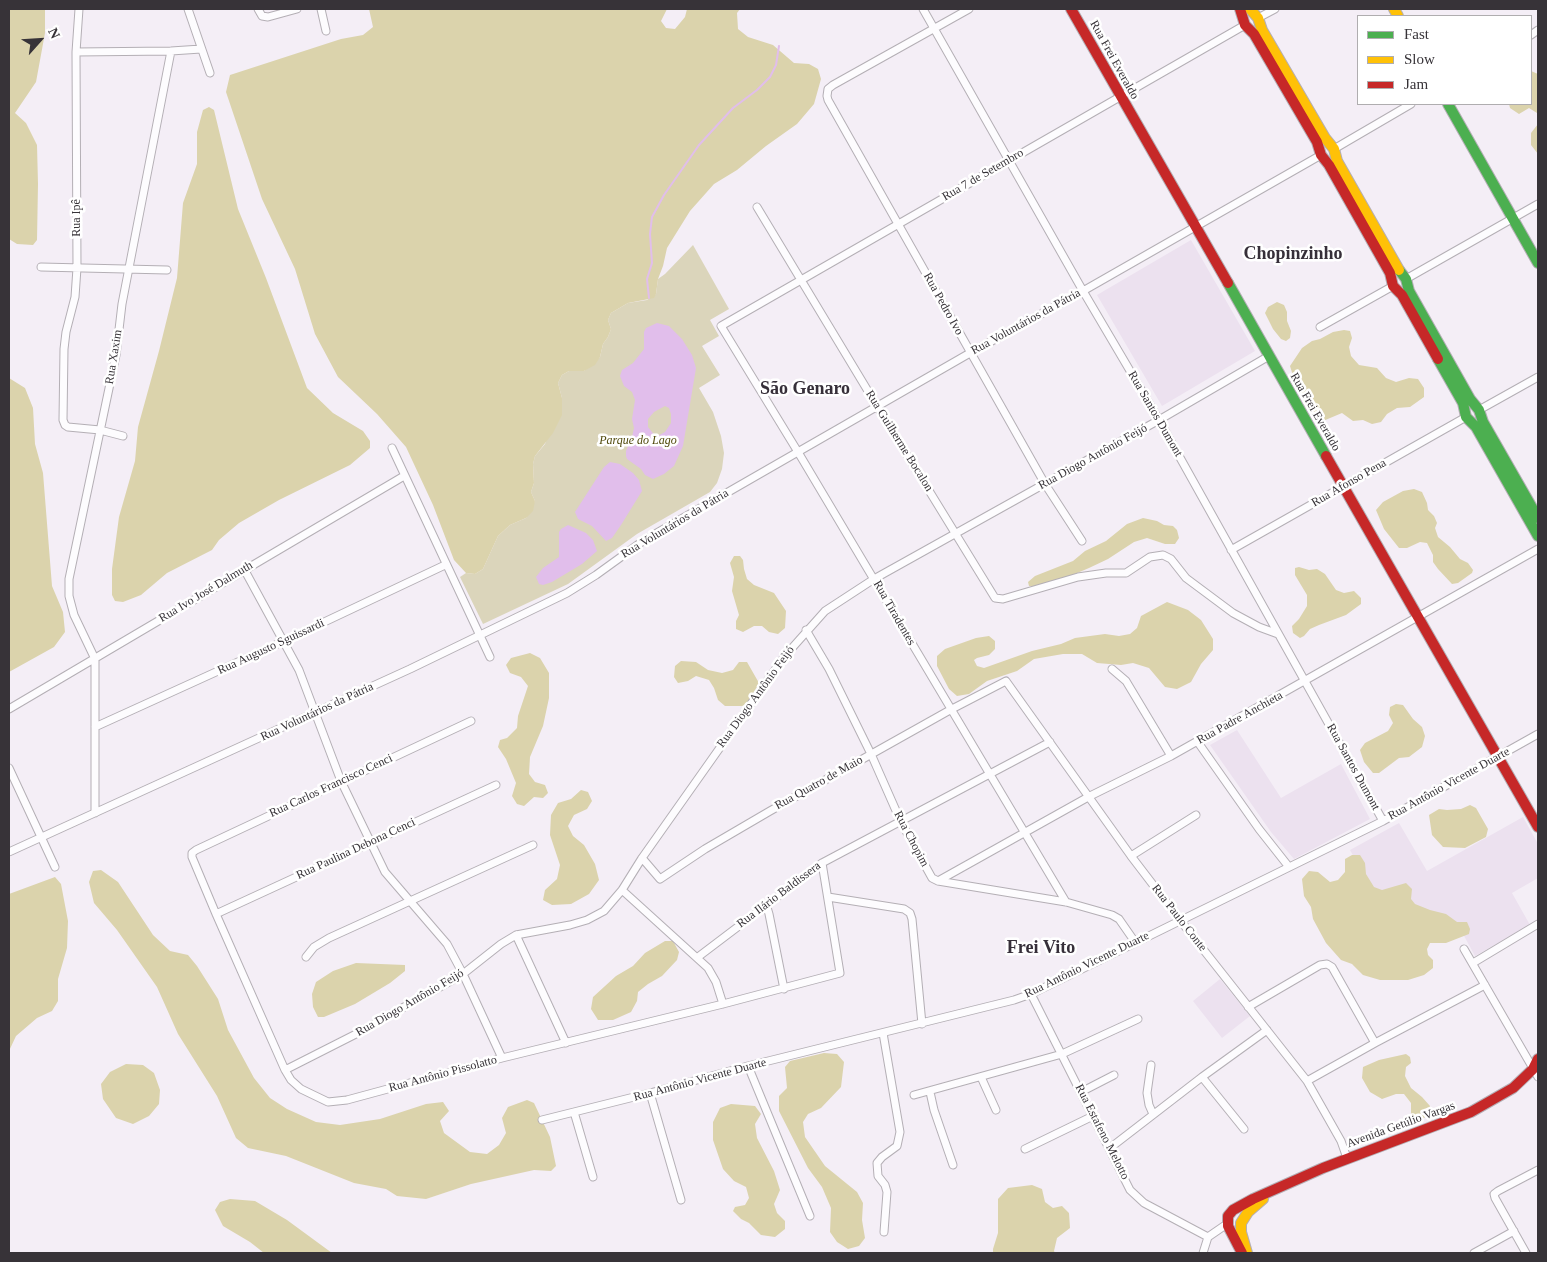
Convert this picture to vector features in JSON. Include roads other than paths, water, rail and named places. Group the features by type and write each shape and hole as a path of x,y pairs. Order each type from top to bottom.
{"main road":[{"name":"Rua Frei Everaldo","path":"1071,9 1538,826"},
{"path":"1240,9 1251,20 1327,152 1473,413 1538,536"},
{"path":"1449,105 1538,263"},
{"path":"1473,413 1538,518"},
{"name":"Avenida Getúlio Vargas","path":"1232,1210 1348,1158 1472,1112 1513,1088 1537,1071 1538,1059"},
{"name":"Avenida Getúlio Vargas","path":"1242,1223 1248,1212 1270,1193"},
{"path":"1242,1253 1228,1226 1228,1216 1232,1210 1239,1214 1247,1253"},
{"path":"1228,1226 1235,1228 1242,1223"}],"street":[{"name":"Rua Ipê","path":"79,9 76,52 77,268 75,297 66,332 64,349 63,420 68,427 100,430"},
{"path":"188,9 210,74"},
{"path":"258,9 262,16 268,17 297,9"},
{"path":"321,9 326,31"},
{"name":"Rua Santos Dumont","path":"923,9 1083,291 1159,420 1383,821"},
{"path":"934,28 969,9"},
{"name":"Rua 7 de Setembro","path":"721,326 802,281 1251,20 1275,9"},
{"name":"Rua Pedro Ivo","path":"934,28 828,89 828,100 1045,484 1082,542"},
{"path":"76,52 201,49"},
{"name":"Rua Xaxim","path":"95,659 74,615 69,596 70,579 116,355 122,304 170,51"},
{"name":"Rua Voluntários da Pátria","path":"9,852 410,669 568,593 643,541 970,353 1083,291 1409,105"},
{"path":"1320,327 1538,204"},
{"name":"Rua Guilherme Bocalon","path":"757,207 995,598 1003,599 1078,577 1126,572 1150,557 1163,555 1171,559 1193,583 1233,613 1259,627 1278,634"},
{"path":"41,267 167,270"},
{"name":"Rua Tiradentes","path":"721,326 1066,902"},
{"name":"Rua Diogo Antônio Feijó","path":"285,1070 356,1034 463,974 501,944 516,935 587,920 604,911 622,890 642,858 784,656 824,611 874,579 1159,420 1269,356"},
{"name":"Rua Afonso Pena","path":"1232,550 1538,377"},
{"path":"100,430 122,436"},
{"path":"392,448 490,657"},
{"name":"Rua Ivo José Dalmuth","path":"9,709 404,476"},
{"name":"Rua Padre Anchieta","path":"938,881 1090,796 1171,756 1305,682 1538,549"},
{"name":"Rua Augusto Sguissardi","path":"95,727 446,565"},
{"path":"244,570 299,670 341,781 385,872 447,944 502,1058"},
{"name":"Rua Chopim","path":"806,630 829,669 871,754 901,822 932,878 938,881"},
{"path":"95,659 95,813"},
{"path":"1112,669 1126,681 1171,756"},
{"name":"Rua Quatro de Maio","path":"642,858 660,879 705,849 770,811 950,710 1006,681"},
{"name":"Rua Paulo Conte","path":"1006,681 1090,796 1131,856 1308,1081 1341,1141 1348,1158"},
{"name":"Rua Carlos Francisco Cenci","path":"192,853 471,721"},
{"name":"Rua Antônio Vicente Duarte","path":"542,1120 748,1066 922,1024 1031,994 1383,821 1538,734"},
{"path":"1197,740 1289,867"},
{"name":"Rua Ilário Baldissera","path":"698,957 822,863 1050,742"},
{"path":"9,768 11,780 55,867"},
{"name":"Rua Paulina Debona Cenci","path":"216,914 496,785"},
{"path":"1131,856 1196,816"},
{"path":"306,957 314,947 329,938 533,845"},
{"name":"Rua Antônio Pissolatto","path":"192,853 192,858 285,1070 291,1080 301,1088 328,1102 347,1100 502,1058 784,989 840,973 828,897"},
{"path":"822,863 828,897 904,909 910,913 922,1024"},
{"path":"938,881 1066,902 1112,915 1119,919 1134,942"},
{"path":"622,890 708,968 716,982 723,1004"},
{"path":"766,904 784,989"},
{"path":"1473,963 1538,924"},
{"path":"516,935 566,1043"},
{"path":"1464,949 1537,1071"},
{"path":"1248,1007 1320,965 1327,964 1332,968 1375,1043"},
{"path":"1308,1081 1485,985"},
{"name":"Rua Estafeno Melotto","path":"1031,994 1130,1190 1144,1203 1208,1236"},
{"path":"914,1095 1062,1054 1138,1019"},
{"path":"1110,1148 1267,1030"},
{"path":"883,1033 900,1132 897,1146 882,1157 878,1163 878,1176 885,1184 887,1192 884,1232"},
{"path":"1151,1065 1147,1093 1153,1114"},
{"path":"748,1066 810,1216"},
{"path":"1081,1092 1114,1076"},
{"path":"981,1077 996,1110"},
{"path":"1202,1077 1244,1129"},
{"path":"930,1092 934,1110 953,1165"},
{"path":"650,1093 681,1200"},
{"path":"574,1112 593,1177"},
{"path":"1025,1149 1093,1116"},
{"path":"1526,1253 1494,1194 1538,1170"},
{"path":"1203,1253 1208,1236 1224,1226 1228,1226"},
{"path":"1474,1253 1514,1231"}],"waterway":[{"path":"649,298 647,279 652,263 650,234 652,217 664,195 699,145 733,108 757,90 770,77 776,65 779,46"}],"district":[{"name":"Chopinzinho","path":"1293,254"},
{"name":"São Genaro","path":"805,389"},
{"name":"Frei Vito","path":"1041,948"}],"park label":[{"name":"Parque do Lago","path":"638,441"}]}
